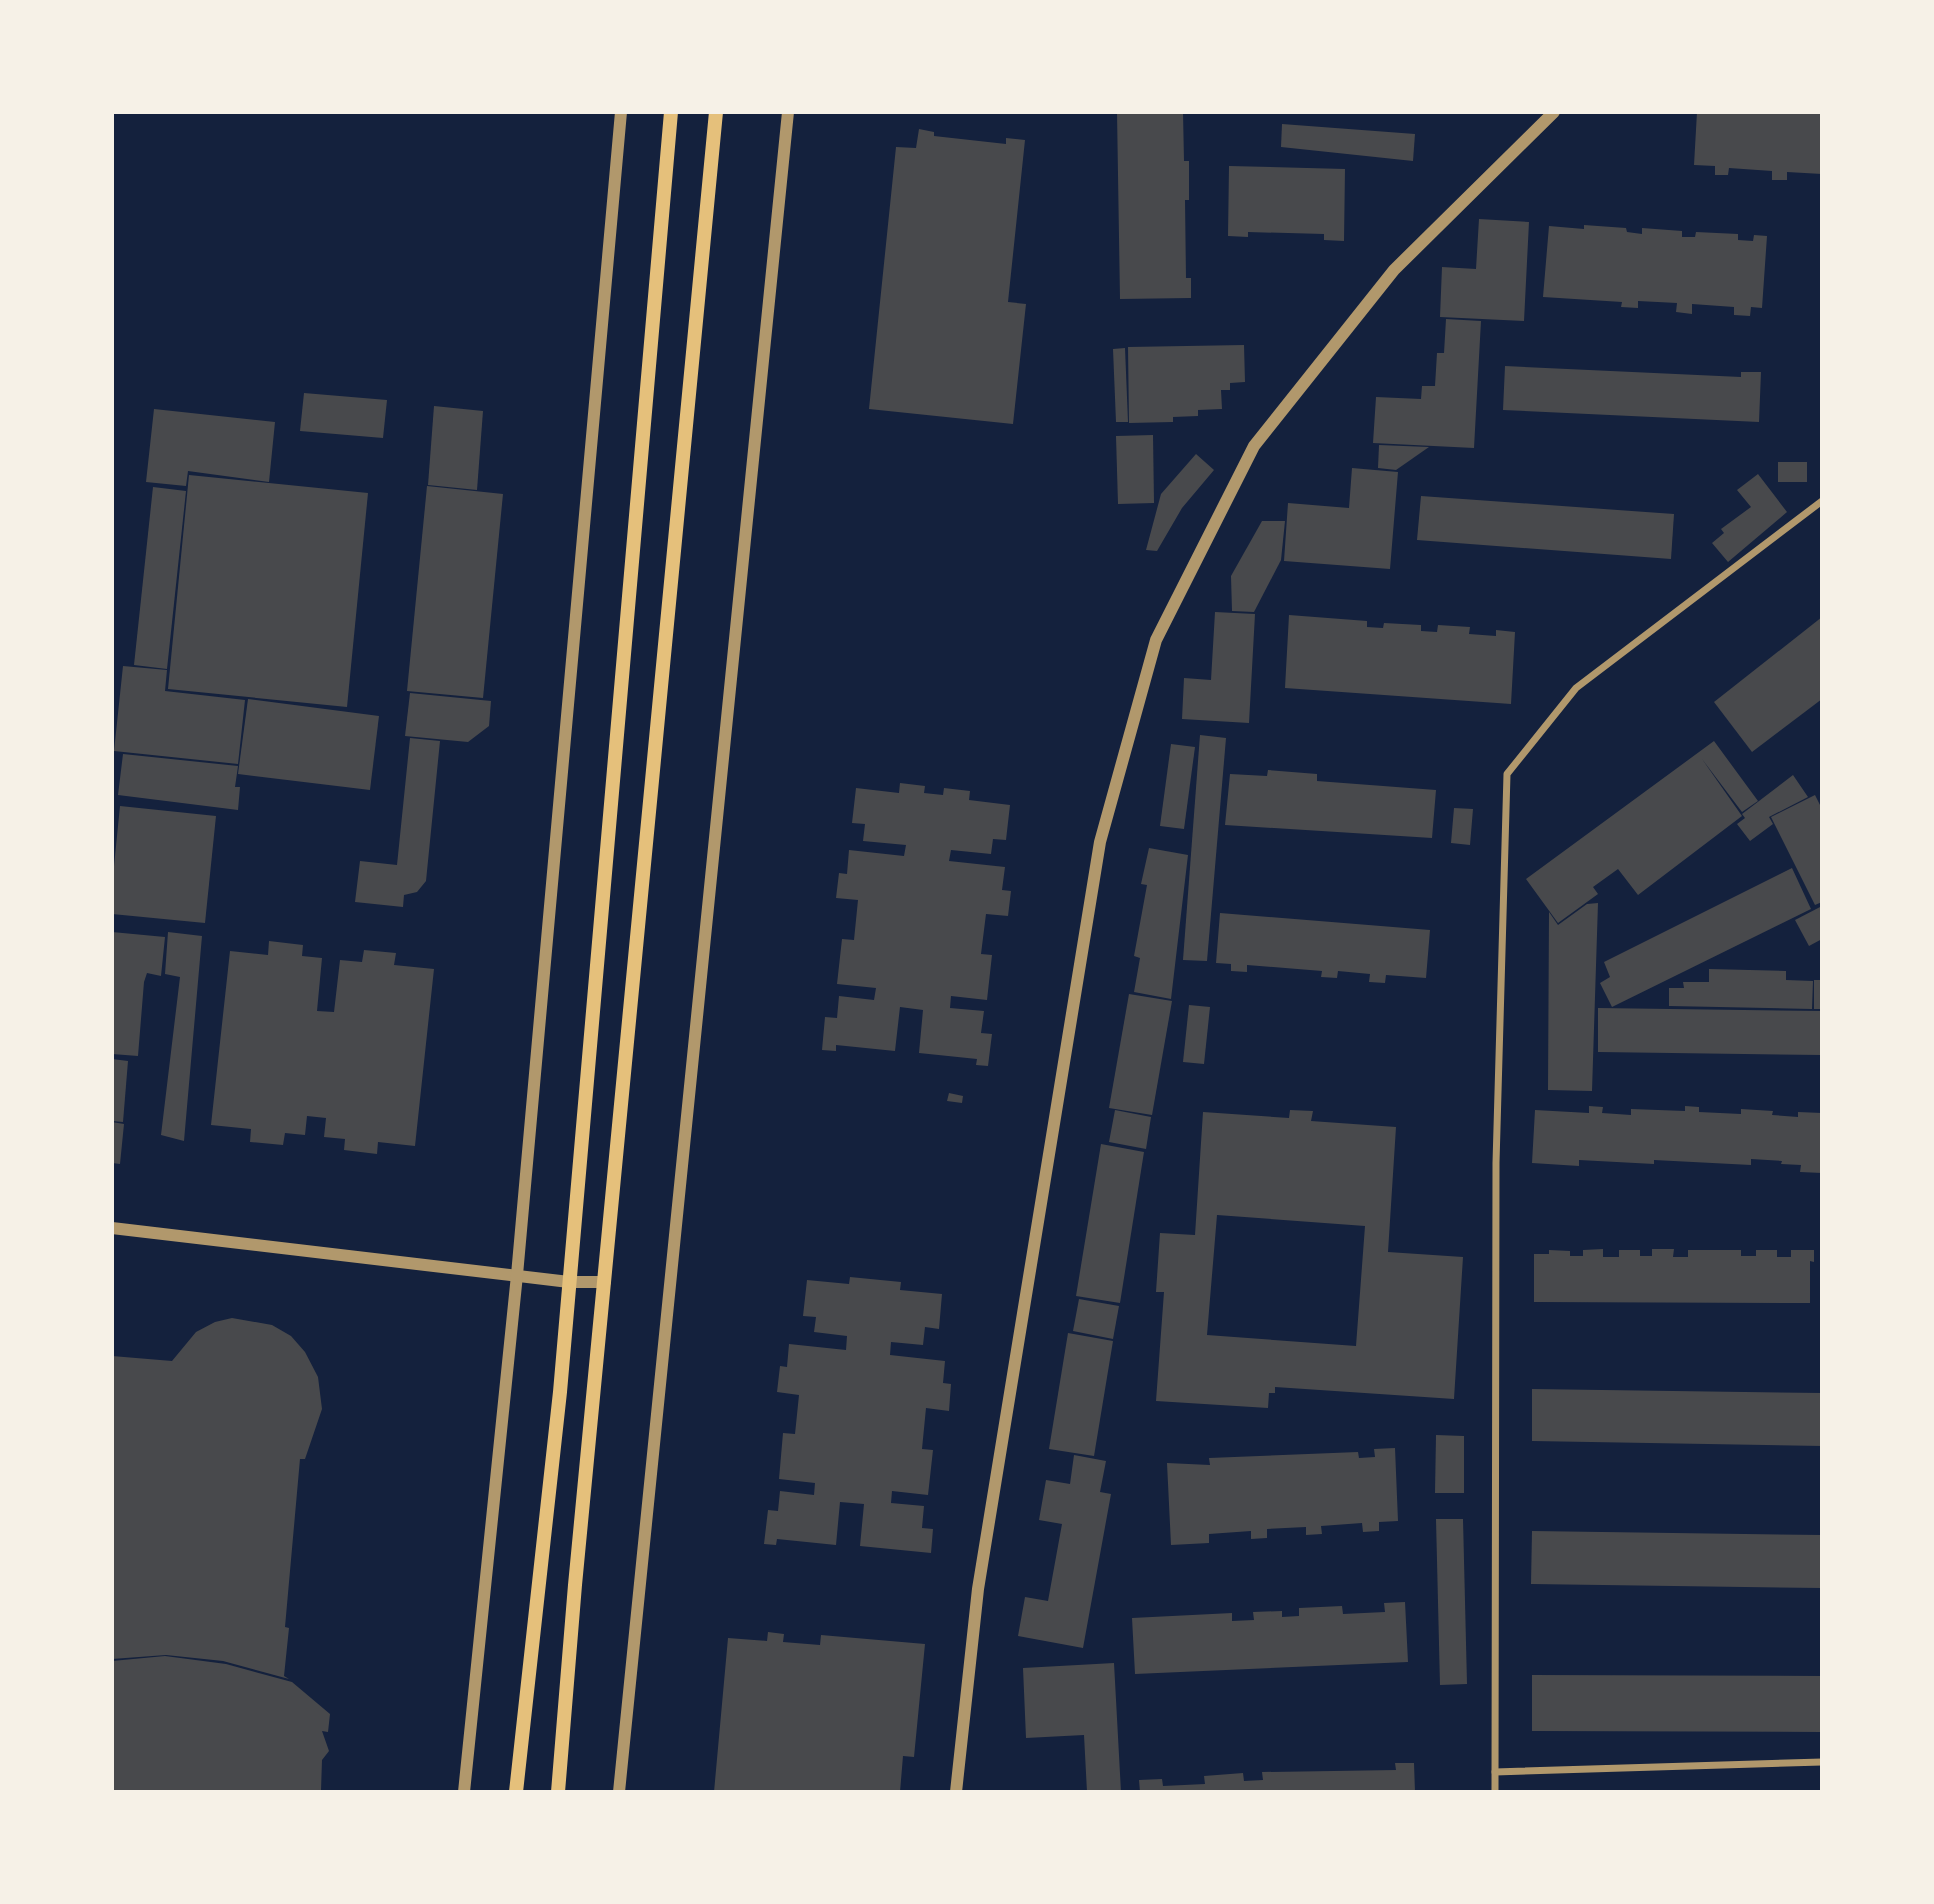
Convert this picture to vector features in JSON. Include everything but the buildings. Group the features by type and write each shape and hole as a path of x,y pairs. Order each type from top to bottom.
{"main road":[{"path":"516,1792 560,1392 671,112"},
{"path":"558,1792 575,1585 716,112"}],"street":[{"path":"464,1792 517,1275 621,112"},
{"path":"619,1792 788,112"},
{"path":"956,1792 978,1589 1100,842 1156,640 1254,446 1394,270 1554,112"},
{"path":"1495,1792 1496,1163 1507,774 1576,688 1822,501"},
{"path":"112,1228 569,1282 605,1282"},
{"path":"1495,1772 1822,1762"}]}
